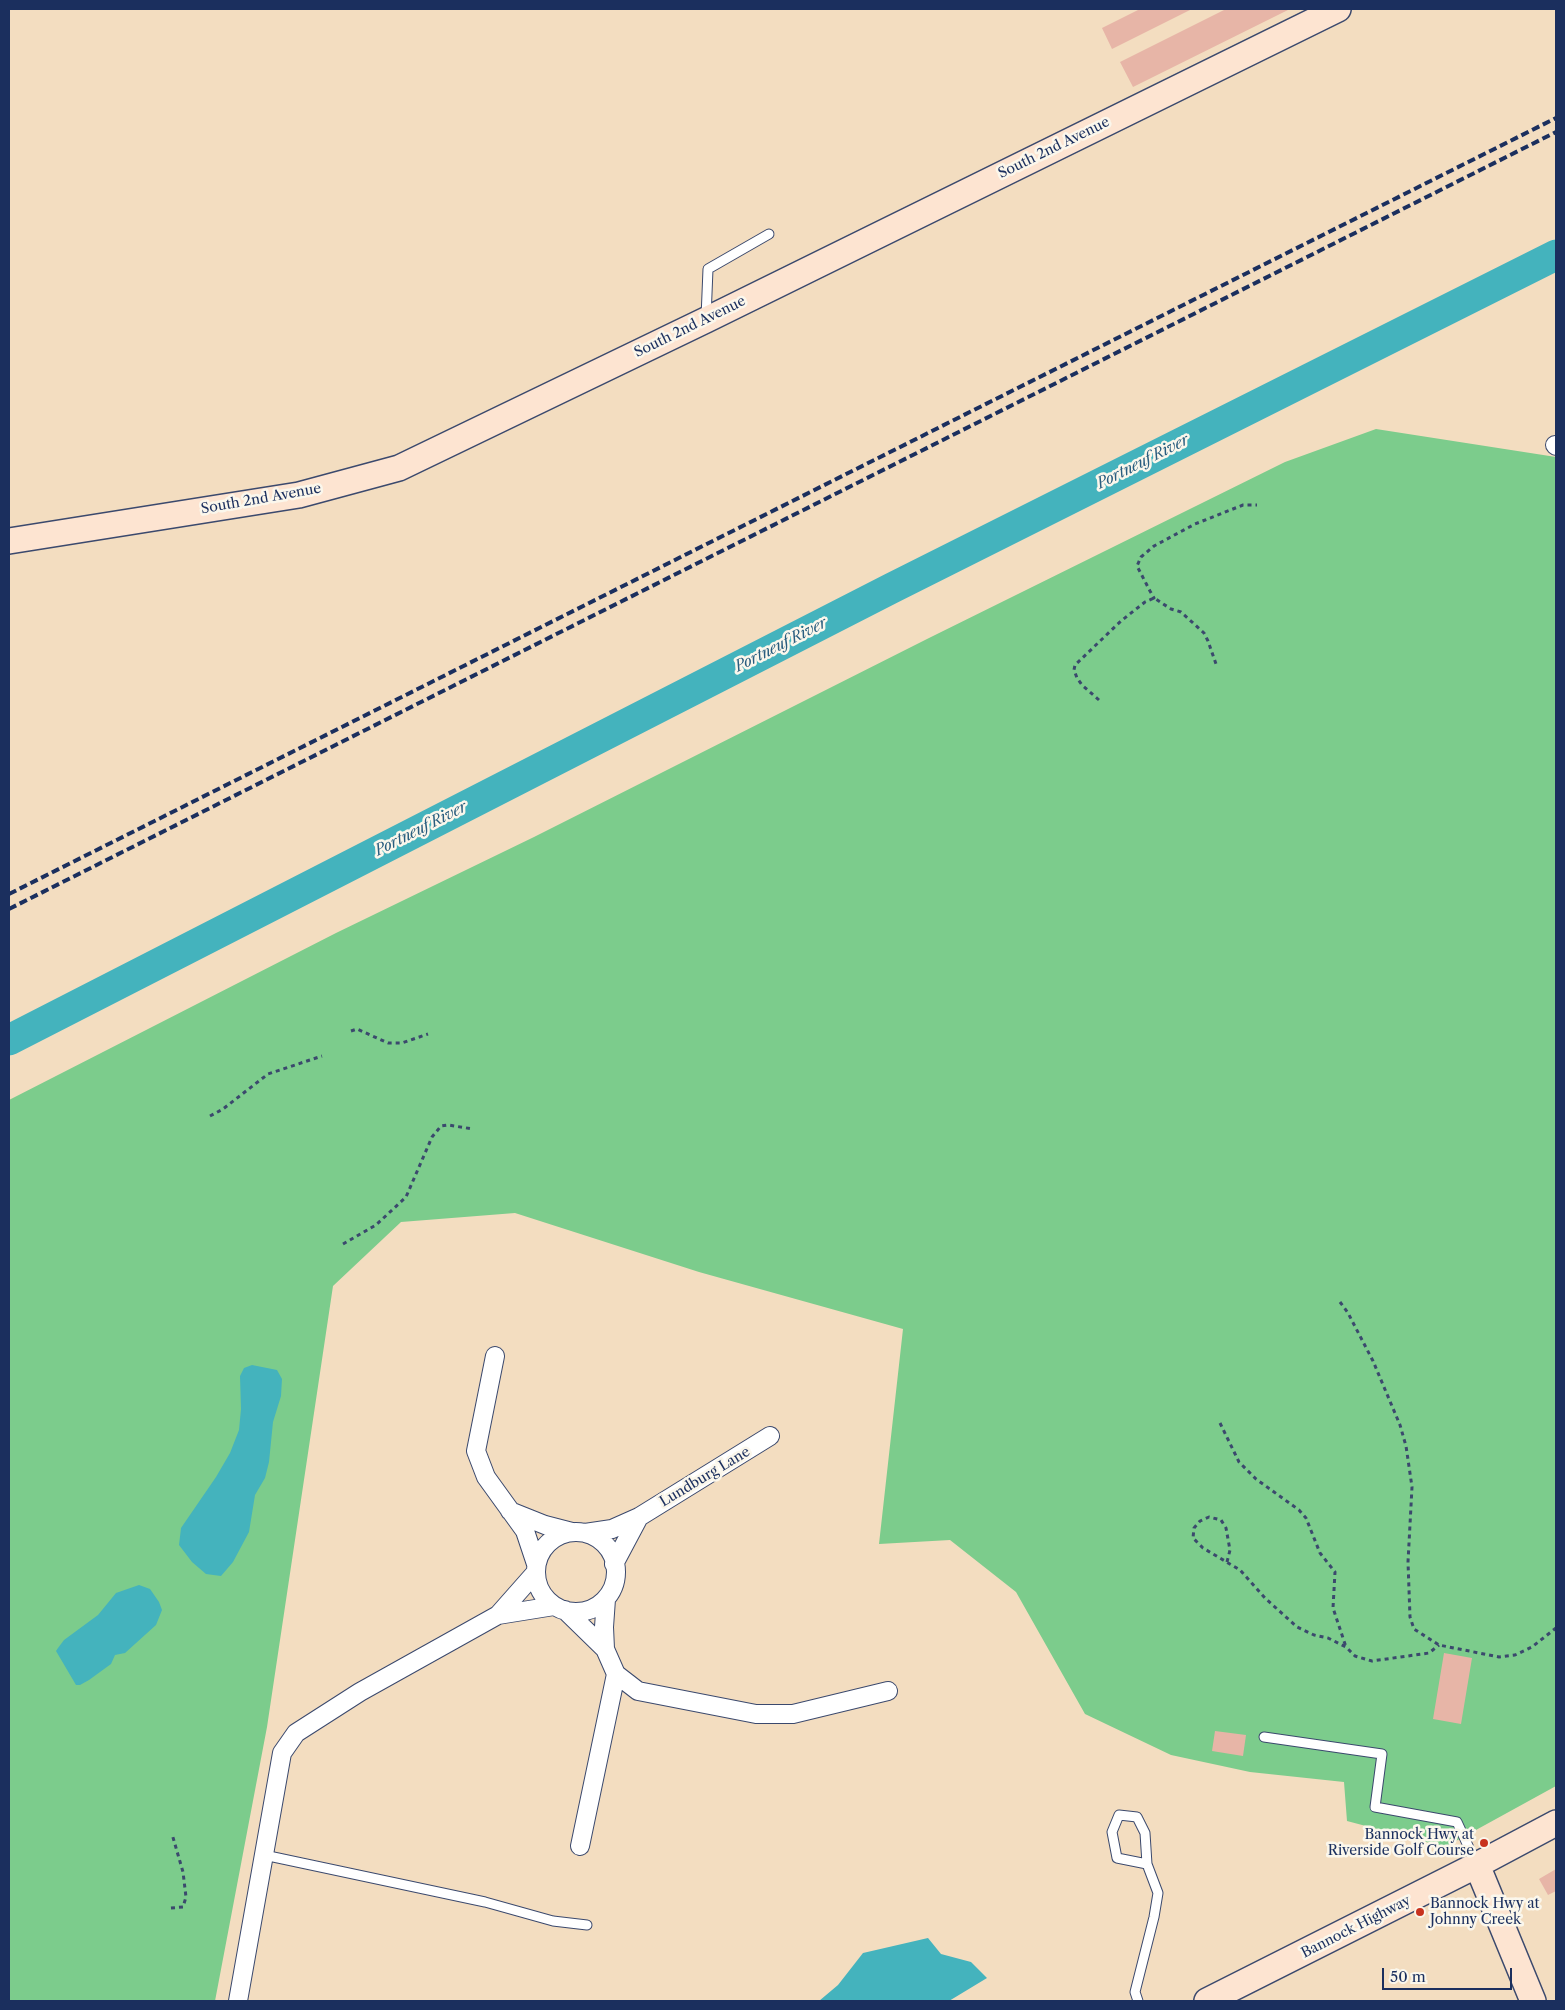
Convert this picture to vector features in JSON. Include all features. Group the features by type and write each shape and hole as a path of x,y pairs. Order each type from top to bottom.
{"street":[{"name":"South 2nd Avenue","path":"9,541 299,495 399,468 706,320 1338,9"},
{"path":"495,1356 476,1451 486,1477 525,1531 536,1568 536,1577 540,1590 548,1601 572,1612 586,1611 598,1606 606,1598 614,1584 616,1570 613,1557 606,1546 597,1538 546,1525 510,1510"},
{"name":"Lundburg Lane","path":"578,1532 612,1530 639,1517 770,1436"},
{"path":"614,1564 639,1517"},
{"path":"238,2001 282,1753 296,1733 360,1692 498,1615 536,1568 541,1552 549,1542 560,1535 578,1532"},
{"path":"606,1598 605,1649 616,1674 638,1691 756,1714 793,1714 888,1691"},
{"path":"498,1615 560,1608 605,1649"},
{"path":"580,1846 616,1674"},
{"name":"Bannock Highway","path":"1207,2001 1477,1865 1556,1823"},
{"path":"1477,1865 1533,2001"}],"lane":[{"path":"706,320 708,269 769,234"},
{"path":"1264,1736 1382,1754 1375,1807 1457,1822 1477,1865"},
{"path":"1138,2001 1135,1992 1154,1917 1158,1892 1147,1864 1145,1833 1137,1817 1119,1815 1112,1832 1117,1858 1147,1864"},
{"path":"264,1855 485,1902 553,1921 587,1925"}],"path":[{"path":"1216,664 1204,633 1181,612 1171,609 1154,598 1136,566 1140,557 1154,546 1195,524 1236,507 1257,504"},
{"path":"1099,700 1077,678 1074,670 1076,664 1121,621 1145,602 1154,598"},
{"path":"351,1032 357,1030 388,1043 402,1043 428,1034"},
{"path":"210,1116 223,1109 268,1074 322,1056"},
{"path":"343,1244 376,1225 406,1198 432,1137 441,1126 448,1125 473,1129"},
{"path":"1340,1302 1348,1313 1373,1361 1400,1425 1406,1446 1412,1487 1408,1562 1410,1617 1414,1629 1439,1645 1499,1657 1515,1655 1532,1647 1556,1628"},
{"path":"1220,1424 1239,1462 1256,1479 1299,1510 1306,1518 1320,1553 1335,1572 1333,1608 1346,1647"},
{"path":"1227,1562 1230,1550 1226,1528 1221,1520 1209,1517 1200,1521 1194,1528 1193,1538 1203,1548 1240,1570 1265,1598 1297,1627 1314,1635 1328,1638 1346,1647 1355,1656 1372,1661 1429,1653 1439,1645"},
{"path":"171,1908 183,1907 186,1897 183,1872 172,1834"}],"green space":[{"path":"1376,429 1556,457 1556,1786 1445,1847 1347,1821 1344,1782 1250,1772 1171,1755 1085,1714 1016,1592 950,1540 879,1544 903,1329 699,1272 515,1213 401,1222 333,1286 267,1727 215,2001 9,2001 9,1100 336,933 534,837 929,638 1285,462"}],"water":[{"path":"252,1365 277,1370 282,1379 281,1396 273,1422 269,1462 265,1478 255,1495 249,1532 233,1562 221,1576 206,1574 192,1562 179,1545 181,1528 230,1453 239,1430 241,1409 240,1376 244,1368"},
{"path":"139,1585 150,1589 159,1602 162,1610 156,1625 125,1653 115,1655 111,1664 89,1680 76,1685 56,1651 64,1640 98,1615 116,1593"},
{"path":"928,1938 941,1954 971,1962 987,1978 949,2001 819,2001 838,1985 863,1953"}],"building":[{"path":"1140,9 1192,9 1112,49 1102,28"},
{"path":"1226,9 1290,9 1133,87 1120,62"},
{"path":"1444,1653 1472,1658 1461,1724 1433,1719"},
{"path":"1215,1731 1246,1735 1243,1756 1212,1751"},
{"path":"1556,1869 1556,1891 1548,1895 1539,1879"}],"waterway":[{"name":"Portneuf River","path":"9,1040 892,588 1556,255"}],"railway":[{"path":"9,894 1556,118"},
{"path":"9,909 1556,132"}],"place":[{"name":"Bannock Hwy at Riverside Golf Course","path":"1484,1843"},
{"name":"Bannock Hwy at Johnny Creek","path":"1420,1912"}]}
